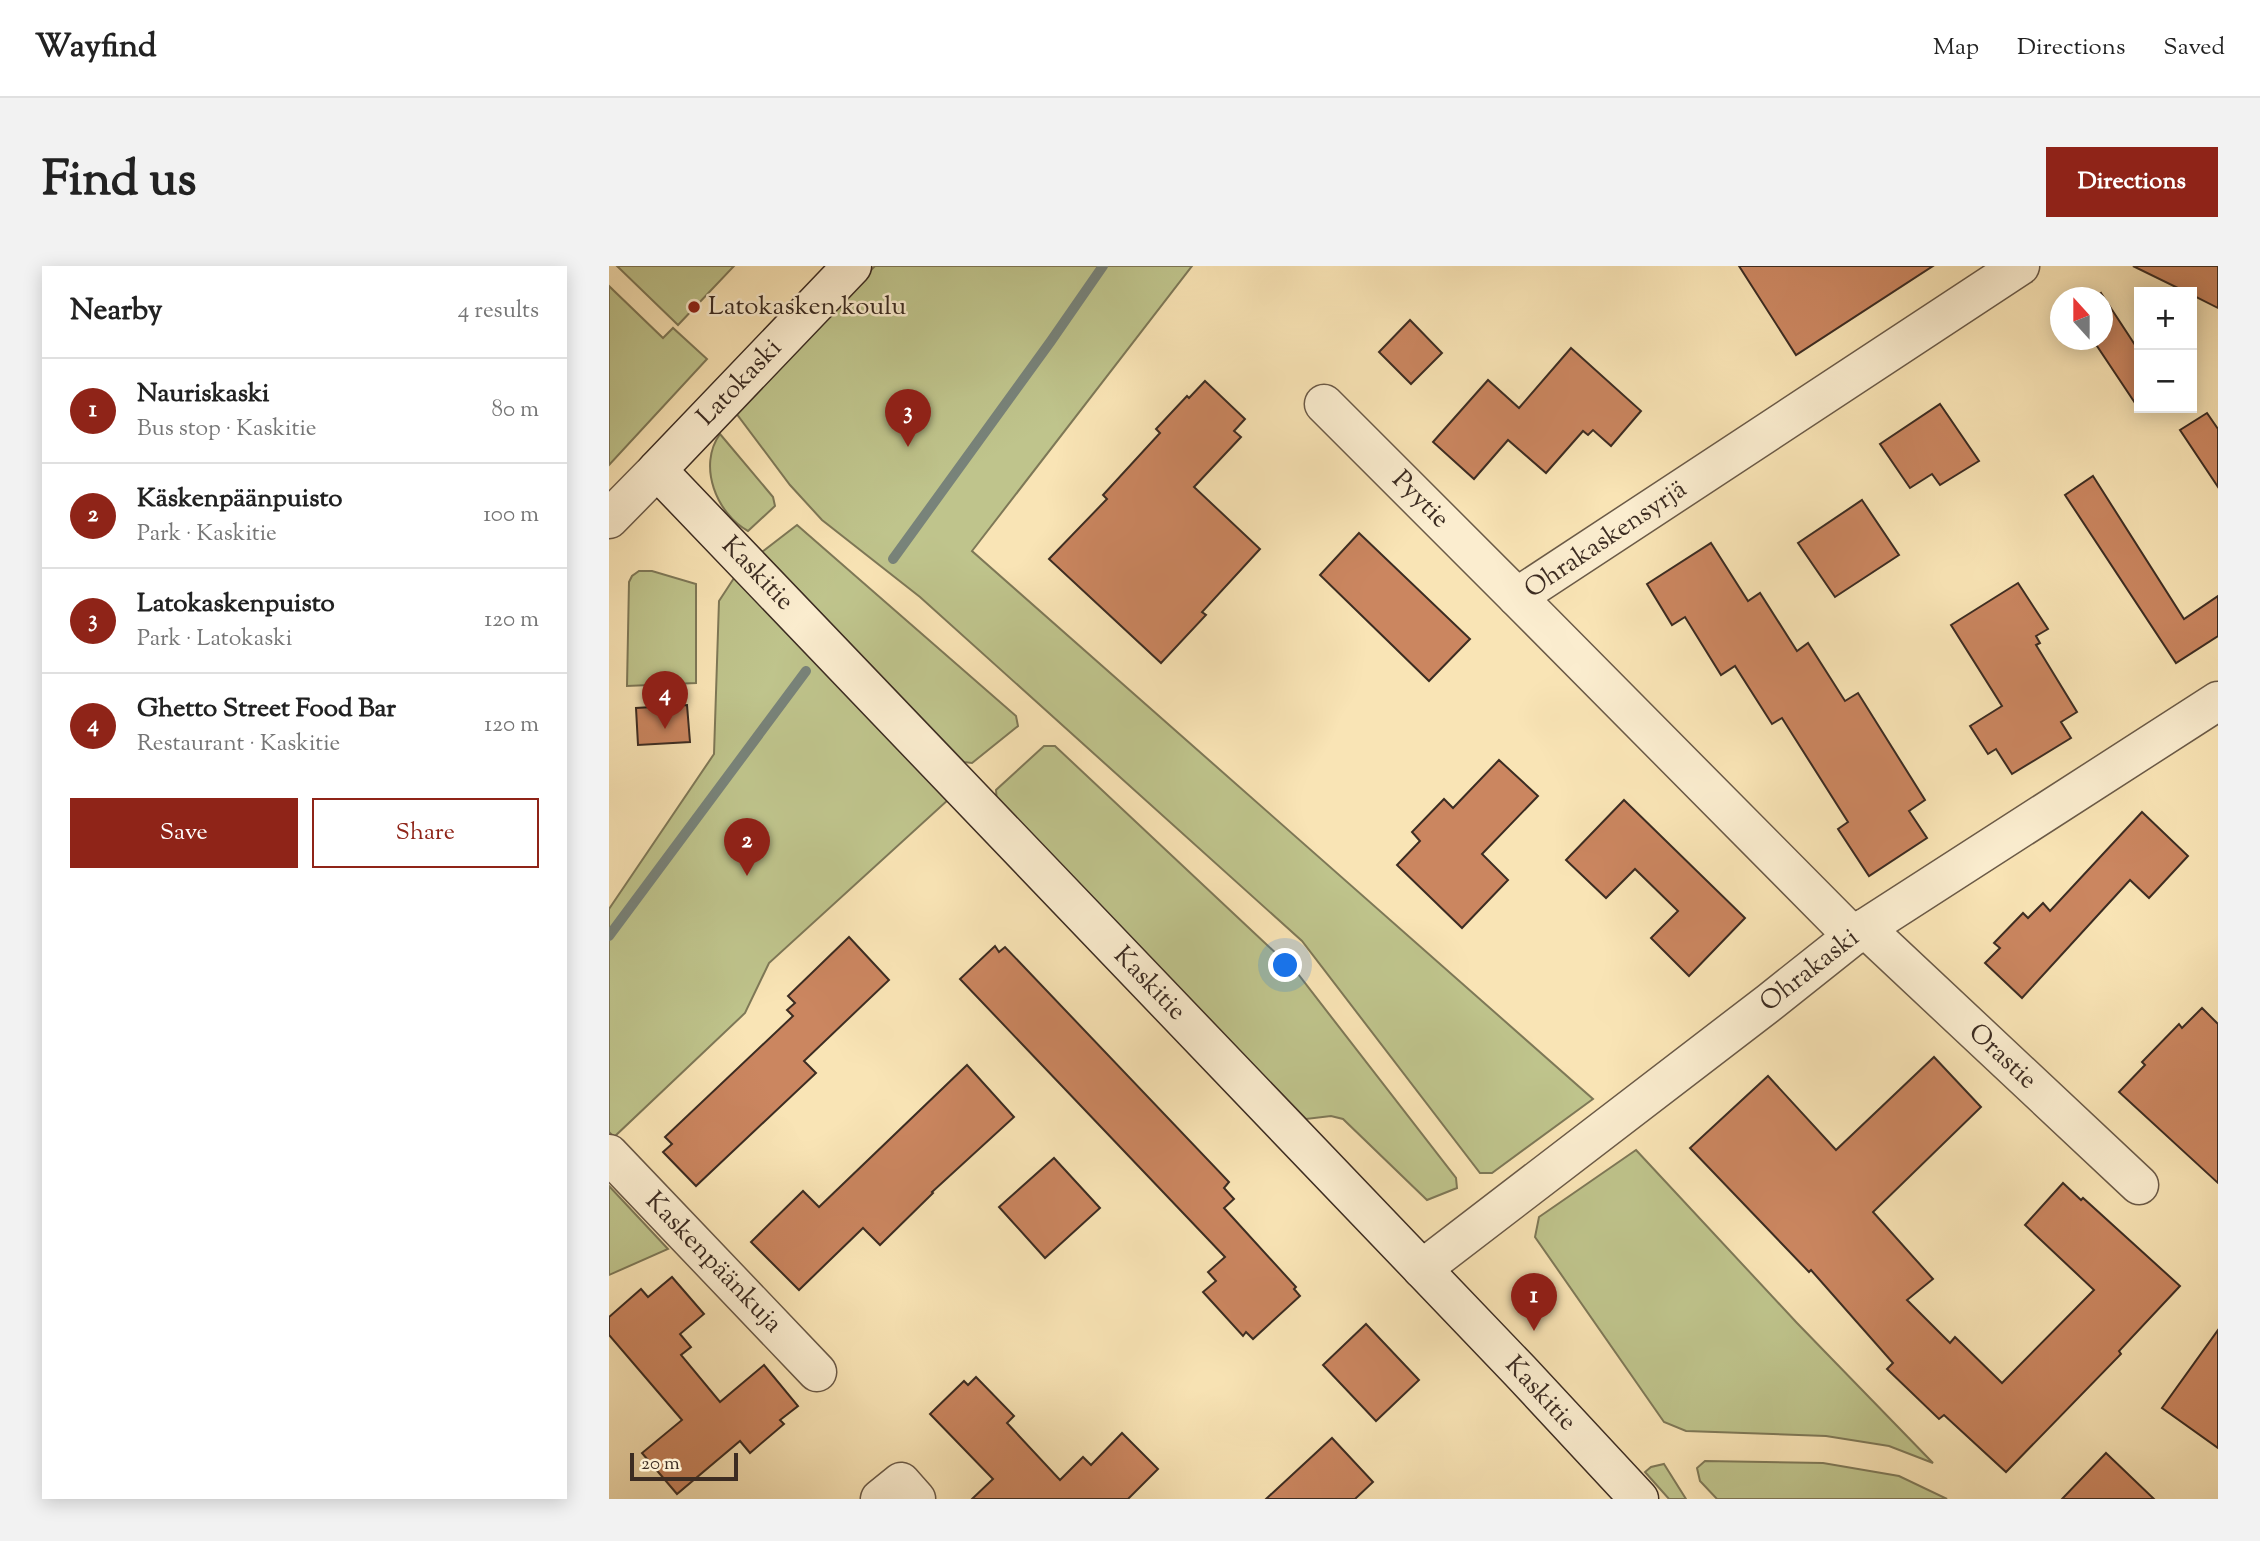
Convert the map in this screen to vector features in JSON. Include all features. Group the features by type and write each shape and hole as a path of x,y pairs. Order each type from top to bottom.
{"street":[{"name":"Latokaski","path":"609,519 852,266"},
{"name":"Ohrakaskensyrjä","path":"1859,932 1517,597 2020,266"},
{"name":"Pyytie","path":"1324,404 1517,597"},
{"name":"Kaskitie","path":"657,470 1639,1499"},
{"name":"Ohrakaski","path":"1422,1269 1859,932 2218,701"},
{"name":"Orastie","path":"1859,932 2139,1185"},
{"name":"Kaskenpäänkuja","path":"609,1154 817,1372"},
{"path":"880,1499 901,1482 916,1499"}],"green space":[{"path":"617,266 734,266 678,325"},
{"path":"875,266 1192,266 972,551 1593,1099 1492,1173 1480,1173 1302,941 920,597 822,520 790,485 733,409"},
{"path":"609,286 663,338 673,328 707,359 609,465"},
{"path":"720,434 773,497 775,506 748,531 727,513 714,488 710,460"},
{"path":"797,525 1016,716 1018,726 972,763 964,762 762,552"},
{"path":"639,571 652,571 696,584 696,683 627,686 629,582"},
{"path":"736,575 949,799 769,963 745,1013 614,1137 609,1132 609,909 714,754 719,601"},
{"path":"1044,746 1055,746 1298,974 1456,1178 1457,1188 1427,1200 1343,1119 1331,1116 1306,1119 997,803 996,790"},
{"path":"1636,1150 1797,1323 1933,1463 1889,1446 1826,1436 1686,1431 1664,1422 1535,1237 1539,1217"},
{"path":"609,1186 668,1249 609,1275"},
{"path":"1705,1461 1823,1463 1899,1476 1947,1499 1717,1499 1700,1481 1697,1468"},
{"path":"1664,1464 1686,1499 1669,1499 1645,1472 1651,1467"}],"building":[{"path":"1739,266 1933,266 1796,355"},
{"path":"2133,266 2218,266 2218,308 2197,298 2197,287 2176,287"},
{"path":"2113,311 2134,343 2134,402 2100,350 2113,350"},
{"path":"1410,320 1442,353 1411,384 1379,352"},
{"path":"1571,348 1641,411 1611,446 1593,430 1588,435 1583,431 1546,473 1508,440 1474,479 1433,442 1488,380 1519,408"},
{"path":"1205,381 1245,419 1234,431 1241,437 1194,487 1260,549 1202,612 1206,615 1161,663 1049,559 1107,499 1103,495 1160,433 1156,429"},
{"path":"1940,404 1979,461 1940,485 1932,474 1910,488 1880,444"},
{"path":"2207,413 2218,429 2218,487 2180,430"},
{"path":"2093,476 2184,619 2218,596 2218,636 2176,663 2065,495"},
{"path":"1862,500 1899,555 1835,597 1798,543"},
{"path":"1359,533 1470,639 1429,681 1320,575"},
{"path":"1711,543 1748,601 1760,593 1797,651 1808,643 1845,701 1858,693 1925,800 1909,811 1927,838 1869,876 1838,829 1848,822 1782,718 1772,724 1735,666 1721,675 1685,617 1672,625 1647,584"},
{"path":"2018,583 2048,629 2036,636 2040,643 2036,645 2077,712 2061,722 2071,738 2012,774 1996,749 1988,754 1970,726 2002,706 1951,625"},
{"path":"687,705 690,742 638,745 636,708"},
{"path":"1499,760 1538,796 1482,854 1508,880 1462,928 1397,865 1420,841 1412,832 1444,799 1453,808"},
{"path":"1624,800 1745,918 1689,976 1651,938 1678,911 1635,869 1606,898 1566,860"},
{"path":"2142,812 2188,856 2149,898 2130,880 2022,998 1985,963 2000,948 1994,943 2023,913 2028,918 2043,903 2050,911"},
{"path":"849,937 889,980 804,1061 816,1073 696,1186 663,1152 672,1144 665,1137 793,1016 787,1010 795,1003 788,996"},
{"path":"995,946 999,952 1005,947 1229,1182 1224,1188 1234,1199 1224,1208 1296,1287 1294,1289 1300,1296 1253,1339 1246,1332 1243,1336 1203,1292 1216,1281 1208,1272 1225,1257 960,979"},
{"path":"2202,1008 2218,1024 2218,1183 2119,1092 2145,1065 2142,1062 2179,1024 2182,1028"},
{"path":"1934,1057 1981,1107 1873,1212 1933,1279 1907,1300 1950,1343 1955,1337 2002,1383 2094,1290 2025,1225 2063,1183 2180,1286 2119,1351 2121,1354 2006,1472 1944,1415 1939,1419 1887,1369 1893,1363 1811,1270 1809,1272 1690,1148 1768,1076 1836,1150"},
{"path":"967,1065 1014,1117 932,1192 880,1245 863,1228 799,1290 751,1242 803,1191 819,1207"},
{"path":"1054,1158 1100,1208 1045,1258 999,1207"},
{"path":"672,1277 704,1314 680,1334 691,1347 681,1355 720,1402 764,1365 798,1406 780,1420 784,1424 750,1453 740,1441 677,1494 642,1453 682,1420 609,1335 609,1317 641,1289 648,1297"},
{"path":"1366,1324 1419,1380 1376,1421 1323,1365"},
{"path":"2218,1330 2218,1448 2162,1408"},
{"path":"976,1377 1014,1416 1007,1423 1060,1480 1083,1457 1091,1465 1122,1433 1158,1469 1128,1499 972,1499 993,1479 930,1414 964,1381 968,1385"},
{"path":"1332,1438 1373,1482 1355,1499 1266,1499"},
{"path":"2106,1453 2154,1499 2062,1499"}],"waterway":[{"path":"893,559 1103,266"},
{"path":"609,936 806,671"}],"place":[{"name":"Latokasken koulu","path":"694,307"},
{"name":"Latokaskenpuisto","path":"908,447"},
{"name":"Ghetto Street Food Bar","path":"665,729"},
{"name":"Käskenpäänpuisto","path":"747,876"},
{"name":"Nauriskaski","path":"1534,1331"}]}
